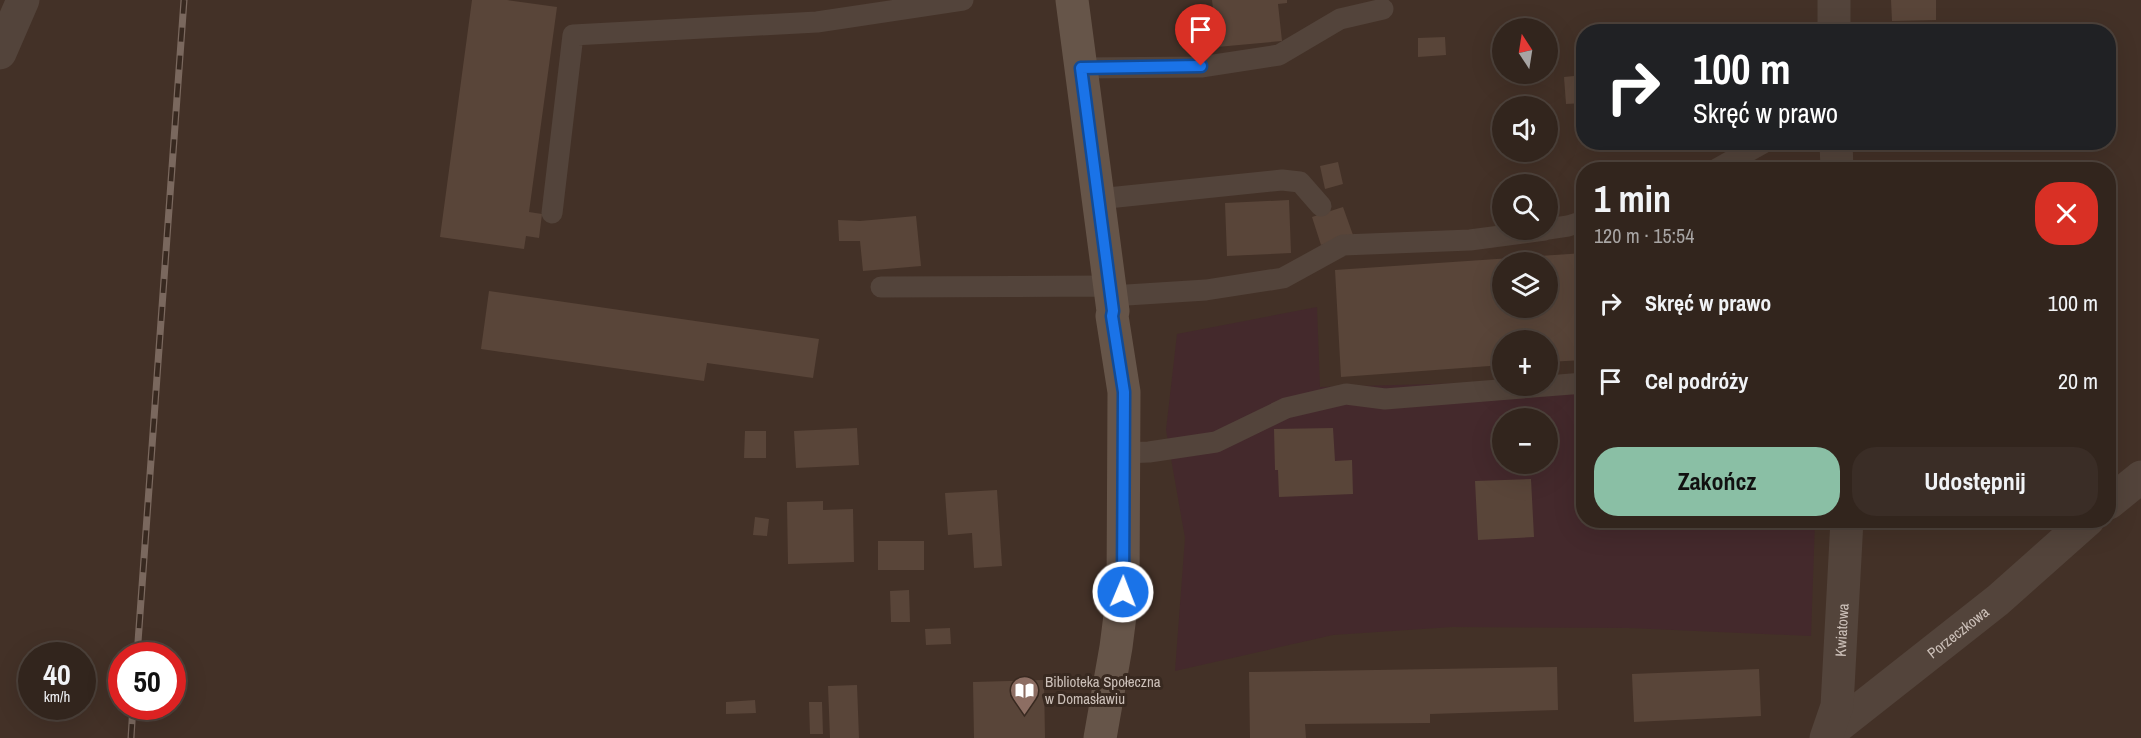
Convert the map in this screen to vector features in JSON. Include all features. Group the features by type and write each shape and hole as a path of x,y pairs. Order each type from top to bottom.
{"main road":[{"path":"1072,0 1112,316 1124,392 1123,592 1100,738"}],"street":[{"path":"0,53 23,0"},
{"path":"1834,0 1834,24"},
{"name":"Porzeczkowa","path":"2116,498 2141,477"},
{"name":"Kwiatowa","path":"1827,736 1837,706 1847,528"},
{"name":"Porzeczkowa","path":"1827,736 1998,600 2080,528"}],"lane":[{"path":"552,213 573,35 817,22 963,0"},
{"path":"1081,68 1201,66 1279,55 1341,19 1383,9"},
{"path":"1729,162 1751,150"},
{"path":"1098,199 1282,180 1300,182 1321,206"},
{"path":"1558,227 1576,224"},
{"path":"881,286 1110,291 1206,290 1283,278 1342,245 1470,240 1492,237"},
{"path":"1123,453 1149,452 1216,442 1287,408 1346,394 1385,399 1576,384"}],"shaded area":[{"path":"1317,307 1320,387 1492,382 1492,396 1558,396 1558,381 1576,380 1576,528 1815,528 1811,636 1629,628 1452,627 1333,635 1175,671 1185,538 1166,430 1177,334"}],"building":[{"path":"472,0 507,0 557,7 529,212 542,214 539,238 526,236 524,249 440,237"},
{"path":"1212,0 1287,0 1287,3 1278,4 1282,41 1217,47"},
{"path":"1891,0 1936,0 1936,20 1892,21"},
{"path":"1445,37 1446,55 1418,57 1418,38"},
{"path":"1576,76 1576,103 1566,104 1564,77"},
{"path":"1338,162 1343,184 1325,189 1320,166"},
{"path":"1289,200 1291,253 1227,256 1225,203"},
{"path":"1343,207 1353,235 1321,245 1312,217"},
{"path":"916,216 921,266 863,271 860,241 839,241 838,220 860,221"},
{"path":"1576,254 1576,360 1558,361 1558,330 1492,330 1492,366 1341,377 1335,270 1492,259 1492,318 1558,318 1558,255"},
{"path":"489,291 819,339 813,378 707,363 704,381 481,349"},
{"path":"857,428 859,465 796,468 794,431"},
{"path":"1333,428 1335,461 1352,460 1353,494 1279,497 1278,470 1275,470 1274,429"},
{"path":"745,431 766,431 766,458 744,458"},
{"path":"1531,479 1534,537 1478,540 1475,481"},
{"path":"997,490 1002,566 974,568 972,533 948,535 945,493"},
{"path":"823,501 823,510 853,509 854,562 788,564 787,502"},
{"path":"755,517 769,519 767,536 753,535"},
{"path":"878,541 924,541 924,570 878,570"},
{"path":"909,590 910,622 891,622 890,591"},
{"path":"950,628 951,644 926,645 925,629"},
{"path":"1557,667 1558,710 1430,714 1430,723 1305,724 1306,738 1250,738 1249,672"},
{"path":"1759,669 1761,716 1634,722 1632,674"},
{"path":"1044,680 1045,738 974,738 973,682"},
{"path":"857,685 859,738 830,738 828,686"},
{"path":"755,700 756,713 726,714 726,702"},
{"path":"809,702 822,702 823,734 810,734"}],"railway":[{"path":"138,642 184,0"},
{"path":"131,738 132,720"}],"place":[{"name":"Biblioteka Społeczna w Domasławiu","path":"1024,716"}],"route":[{"path":"1123,592 1124,392 1112,316 1081,68 1201,66"}]}
